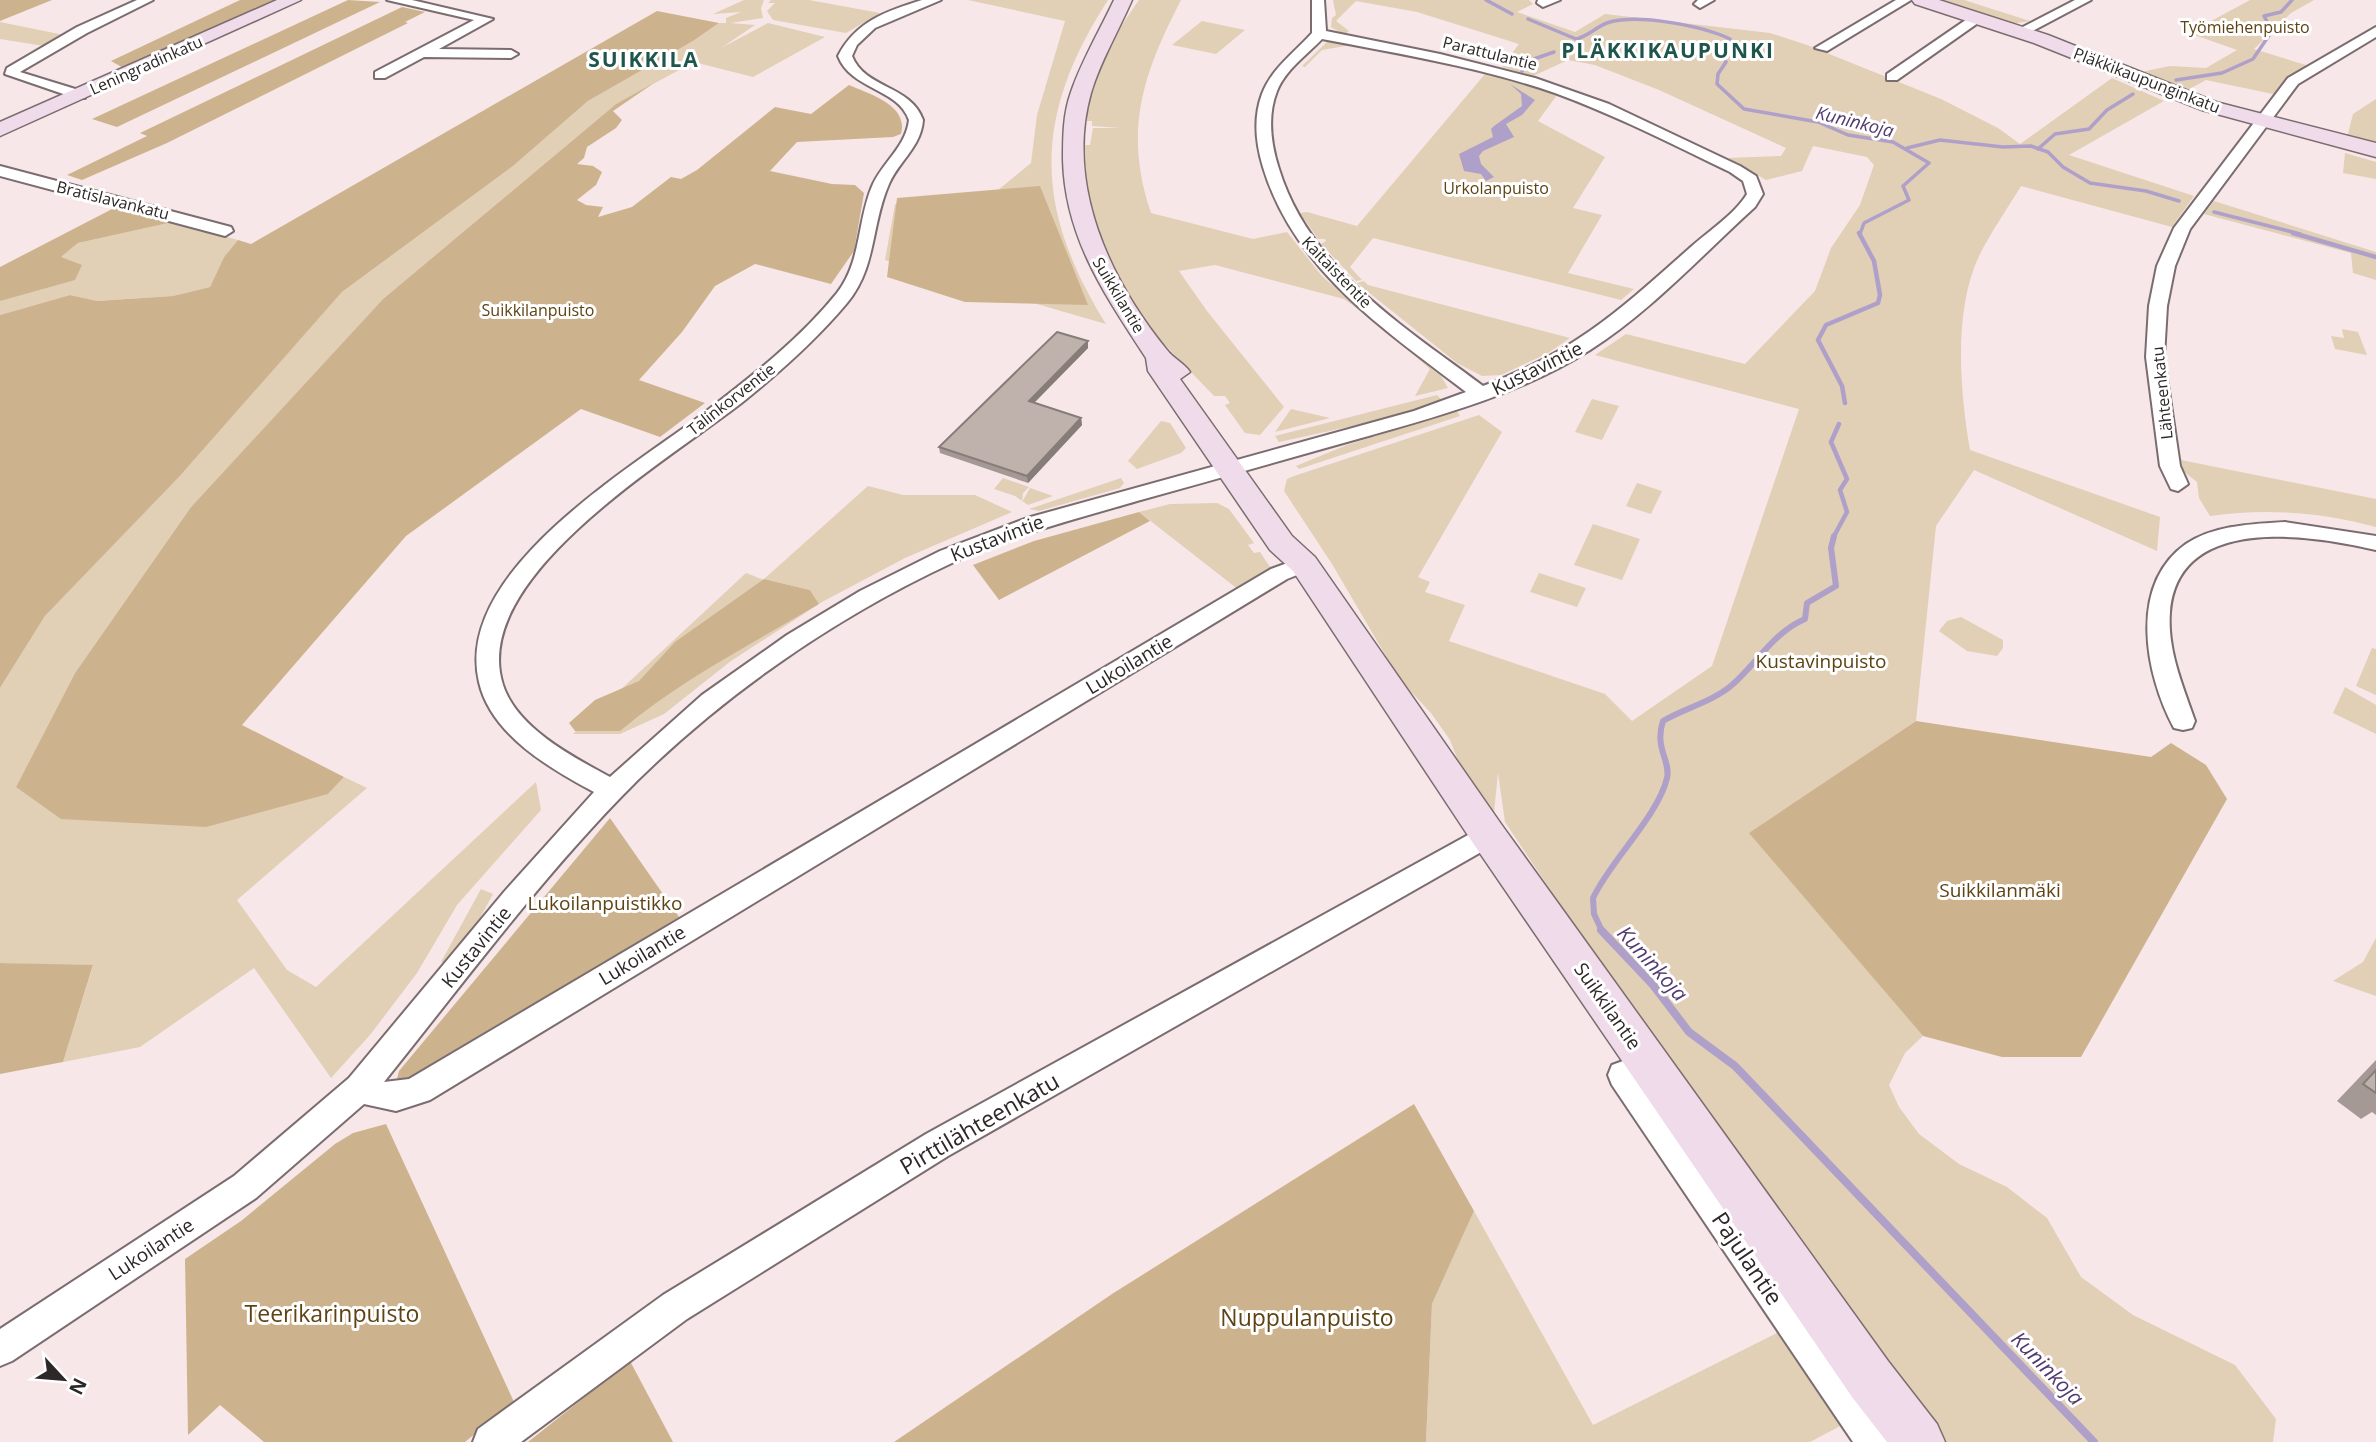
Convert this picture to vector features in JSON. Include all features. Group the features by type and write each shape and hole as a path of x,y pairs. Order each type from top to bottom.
{"main road":[{"name":"Leningradinkatu","path":"0,130 292,0"},
{"name":"Suikkilantie","path":"1123,0 1085,79 1075,114 1073,143 1075,189 1089,241 1107,280 1159,358 1171,365 1202,399 1287,551 1304,564 1488,835 1870,1379 1919,1442"},
{"name":"Suikkilantie","path":"1111,28 1135,0"},
{"name":"Pläkkikaupunginkatu","path":"1920,0 2020,32 2208,106 2376,150"}],"street":[{"path":"80,95 23,80 12,74 12,71 82,30 147,0"},
{"path":"380,75 486,19 393,0"},
{"name":"Talinkorventie","path":"612,790 581,774 517,727 498,703 491,685 488,666 489,636 513,590 557,534 772,367 819,325 845,295 868,249 878,189 912,136 917,121 903,102 853,72 845,55 852,43 877,22 935,0"},
{"path":"1318,0 1319,34"},
{"path":"1822,48 1905,0"},
{"path":"2020,32 2085,0"},
{"path":"1892,77 1978,18"},
{"name":"Lähteenkatu","path":"2178,484 2170,466 2155,357 2158,306 2166,266 2191,213 2264,122 2293,81 2376,31"},
{"name":"Parattulantie","path":"1319,34 1503,72 1558,89 1607,108 1735,169 1750,179 1755,188"},
{"name":"Kaitaistentie","path":"1319,34 1283,71 1266,102 1264,146 1275,188 1306,243 1357,297 1481,394"},
{"path":"422,52 511,54"},
{"name":"Bratislavankatu","path":"0,171 225,231"},
{"name":"Kustavintie","path":"360,1088 514,900 612,790 711,701 795,640 868,597 948,556 1035,523 1239,467 1481,394 1525,377 1584,346 1625,315 1749,204 1755,188"},
{"path":"2183,721 2163,658 2159,630 2161,598 2167,580 2185,556 2206,542 2265,530 2312,531 2376,543"},
{"name":"Lukoilantie","path":"0,1349 245,1187 360,1088 376,1096 390,1098 419,1090 1279,574 1304,564"},
{"name":"Pirttilähteenkatu","path":"491,1442 675,1307 937,1145 1488,835"},
{"name":"Pajulantie","path":"1622,1075 1874,1442"}],"green space":[{"path":"0,0 52,0 0,21"},
{"path":"240,0 284,0 127,70 111,61"},
{"path":"348,0 380,2 117,127 92,119"},
{"path":"744,0 764,0 761,8 763,18 730,23 755,25 721,48 768,23 825,37 753,77 694,62 616,104 383,299 191,507 75,673 16,787 328,794 344,777 367,788 237,900 287,970 316,987 536,782 541,810 457,905 417,973 370,1035 331,1078 254,968 140,1047 63,1062 93,966 0,963 0,688 45,616 179,477 342,292 513,166 588,101 693,41 719,23 726,23 726,18 741,12 713,14"},
{"path":"771,0 809,0 880,13 846,33 773,20 767,11 775,3 768,3"},
{"path":"968,0 1108,0 1083,42 1066,83 1055,123 1052,162 1055,201 1065,240 1082,281 1106,324 885,260 895,204 987,199 1031,163 1037,115 1065,21"},
{"path":"1139,0 1181,0 1156,53 1141,103 1139,155 1151,213 1253,239 1287,232 1321,275 1358,309 1344,299 1215,265 1179,271 1207,311 1284,407 1260,435 1245,433 1225,405 1230,403 1225,396 1214,396 1144,323 1115,277 1084,194 1083,145 1090,145 1093,128 1120,128 1092,126 1092,121 1086,121 1088,91 1102,58"},
{"name":"Kustavinpuisto","path":"1333,0 1529,0 1533,4 1517,12 1575,32 1605,14 1770,33 1807,45 1941,99 1998,128 2020,144 2112,78 2164,101 2069,155 2194,196 2172,227 2021,186 1979,256 1971,278 1965,301 1961,352 1970,450 2160,517 2157,551 1974,470 1936,526 1916,721 1750,833 1923,1036 1905,1053 1889,1085 1899,1107 1919,1134 1959,1164 2007,1187 2047,1218 2081,1277 2133,1315 2235,1365 2276,1419 2273,1442 1943,1442 1618,991 1505,822 1498,773 1494,813 1464,776 1450,740 1431,713 1400,680 1332,564 1284,491 1287,479 1294,476 1479,415 1502,432 1418,577 1430,582 1425,592 1465,605 1449,641 1605,694 1632,721 1712,666 1799,409 1595,355 1626,334 1745,364 1815,291 1831,248 1860,205 1874,165 1867,157 1813,146 1802,171 1766,180 1728,158 1781,156 1786,148 1659,90 1595,65 1568,60 1533,76 1502,67 1519,44 1417,12 1356,1 1336,21 1349,31 1345,35 1331,27 1332,18 1336,15"},
{"path":"1934,0 1964,0 2030,21 2011,24"},
{"name":"Työmiehenpuisto","path":"2250,0 2314,0 2291,13 2254,49 2309,66 2273,94 2206,80 2186,91 2141,72 2170,66 2206,68 2237,50 2189,33"},
{"path":"402,7 425,12 405,22 408,23 167,143 82,180 67,175 147,136 140,133"},
{"path":"657,11 719,23 693,41 588,101 513,166 342,292 179,477 45,616 0,688 0,315 70,295 97,301 173,296 210,287 224,257 238,240 251,244"},
{"path":"1202,21 1245,30 1216,54 1172,45"},
{"path":"0,22 64,35 44,46 0,39"},
{"name":"Urkolanpuisto","path":"1327,42 1338,42 1474,70 1557,95 1538,121 1605,157 1573,208 1602,215 1568,273 1634,289 1621,300 1373,238 1350,267 1362,280 1356,281 1321,244 1325,239 1318,239 1300,213 1307,212 1357,226 1485,74 1351,45 1322,50 1305,67 1302,66"},
{"name":"Suikkilanpuisto","path":"654,83 613,111 622,120 616,128 587,147 584,158 577,164 593,166 602,172 596,185 577,200 586,205 603,207 598,217 632,207 671,177 681,179 697,170 775,107 811,114 849,85 893,108 902,124 901,134 893,137 797,142 770,171 832,184 855,185 864,193 854,251 831,284 755,264 715,286 682,332 639,380 705,403 660,437 581,409 406,536 242,725 344,777 328,794 206,827 61,819 16,787 75,673 191,507 383,299 616,104"},
{"path":"2376,99 2376,143 2347,138 2353,114"},
{"path":"2345,153 2376,162 2376,179 2343,173"},
{"path":"1040,186 1088,305 965,302 887,277 897,198"},
{"path":"2214,201 2376,252 2376,280 2353,273 2351,253 2204,214"},
{"path":"116,207 173,222 78,243 61,257 82,265 75,280 0,301 0,267"},
{"path":"173,222 238,240 224,257 210,287 173,296 96,301 70,295 0,315 0,301 16,294 78,243"},
{"path":"1364,281 1368,285 1570,338 1548,353 1501,375 1482,376 1457,363 1357,283"},
{"path":"2342,329 2358,332 2367,355 2335,349 2331,336 2344,338"},
{"path":"1402,345 1441,376 1448,388 1415,396 1430,369"},
{"path":"1437,395 1444,402 1279,442 1275,436"},
{"path":"1592,399 1619,406 1602,440 1575,432"},
{"path":"1291,409 1330,418 1275,432"},
{"path":"1457,411 1460,416 1299,469 1296,466 1347,445"},
{"path":"1161,421 1170,423 1186,448 1181,453 1137,469 1128,461"},
{"path":"2181,460 2376,499 2376,527 2293,513 2252,512 2210,516 2199,498 2197,482 2183,471"},
{"path":"1003,478 1029,487 1023,493 1022,501 994,489"},
{"path":"1121,478 1124,483 1120,488 1039,511 1029,509"},
{"path":"1637,483 1662,491 1651,514 1626,506"},
{"path":"868,486 903,495 975,495 1012,512 905,558 822,602 731,661 664,714 620,734 573,734 746,573 817,601 810,590 764,579"},
{"path":"1030,488 1053,496 1028,505 1022,501"},
{"path":"1217,503 1229,509 1254,543 1248,545 1254,553 1260,552 1272,570 1239,590 1139,512 1170,504"},
{"path":"1139,512 1150,521 999,600 973,565 1034,541"},
{"path":"1593,524 1640,539 1622,580 1574,565"},
{"path":"1539,573 1586,588 1577,607 1530,592"},
{"path":"764,579 810,590 819,604 692,679 620,731 575,731 569,723 595,700 639,681 675,642"},
{"path":"1961,617 2003,640 2003,648 1997,656 1967,651 1939,631 1947,621"},
{"path":"2372,648 2376,649 2376,695 2356,686"},
{"path":"2345,687 2376,705 2376,734 2333,713"},
{"name":"Suikkilanmäki","path":"1916,721 2151,757 2171,743 2206,765 2227,799 2081,1057 2002,1057 1923,1036 1749,833"},
{"name":"Lukoilanpuistikko","path":"610,818 679,917 418,1080 397,1079 399,1071"},
{"path":"481,889 493,894 475,927 447,964 441,962"},
{"path":"2376,938 2376,996 2333,981 2363,962"},
{"path":"0,963 93,965 63,1062 0,1074"},
{"name":"Nuppulanpuisto","path":"1414,1104 1474,1211 1432,1304 1426,1442 894,1442 1112,1294"},
{"name":"Teerikarinpuisto","path":"386,1124 514,1402 465,1442 264,1442 220,1405 188,1435 185,1259 241,1221 335,1144 353,1133"},
{"path":"1474,1211 1593,1425 1783,1330 1846,1423 1810,1442 1426,1442 1432,1304"},
{"path":"630,1361 673,1442 528,1442"}],"shaded area":[{"path":"1510,84 1535,100 1522,115 1506,124 1514,137 1483,151 1479,156 1481,164 1494,177 1486,181 1481,174 1464,171 1459,154 1493,137 1491,129 1522,106 1521,94"}],"building":[{"path":"1057,332 1088,341 1029,401 1081,418 1027,476 939,447"},
{"path":"2376,1070 2376,1093 2363,1084"}],"waterway":[{"name":"Kuninkoja","path":"1486,0 1512,14"},
{"path":"2176,80 2222,73 2253,59 2272,31 2264,16 2281,12 2292,0"},
{"name":"Kuninkoja","path":"1528,19 1576,39 1606,23 1638,19 1688,26 1718,34 1730,39 1721,52 1726,62 1718,74 1717,84 1744,109 1818,122 1848,135 1893,142 1929,163 1903,186 1909,200 1864,223 1860,234"},
{"path":"1522,71 1534,59 1554,52"},
{"path":"2038,149 2055,134 2089,129 2107,110 2133,94"},
{"path":"1907,148 1940,140 2038,149"},
{"path":"2038,149 2048,152 2063,167 2090,183 2146,191 2179,201"},
{"path":"2214,212 2300,234"},
{"name":"Kuninkoja","path":"1845,403 1842,386 1818,340 1826,325 1878,303 1880,295 1874,261 1859,233"},
{"path":"2293,233 2376,257"},
{"name":"Kuninkoja","path":"1834,536 1847,512 1840,490 1847,479 1831,442 1839,424"},
{"name":"Kuninkoja","path":"1602,931 1594,914 1593,898 1654,807 1667,778 1667,766 1660,739 1663,721 1716,696 1732,685 1775,640 1805,619 1807,603 1836,586 1831,548 1834,536"},
{"name":"Kuninkoja","path":"1601,930 1653,985 1689,1032 1735,1066 2094,1442"}],"district":[{"name":"PLÄKKIKAUPUNKI","path":"1668,50"},
{"name":"SUIKKILA","path":"644,59"}]}
